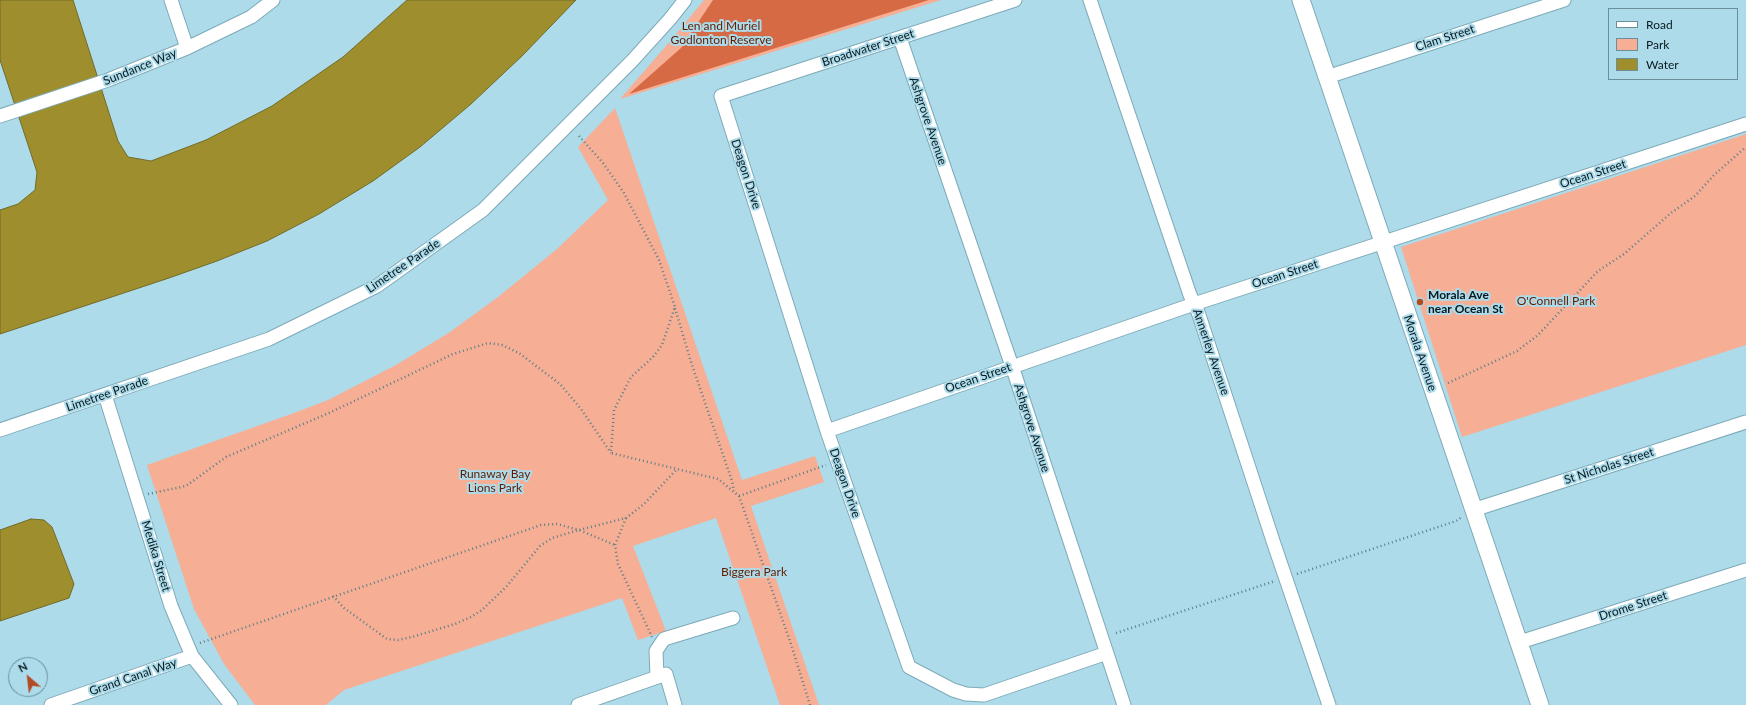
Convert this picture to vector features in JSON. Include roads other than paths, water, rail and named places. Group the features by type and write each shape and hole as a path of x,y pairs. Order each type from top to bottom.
{"main road":[{"name":"Morala Avenue","path":"1301,0 1473,510 1520,642 1540,705"}],"street":[{"path":"171,0 187,48"},
{"name":"Sundance Way","path":"4,115 108,80 187,48 251,17 273,0"},
{"name":"Limetree Parade","path":"0,430 269,339 377,286 482,210 632,61 670,20 685,0"},
{"name":"Broadwater Street","path":"721,96 1015,0"},
{"name":"Annerley Avenue","path":"1090,0 1329,705"},
{"name":"Clam Street","path":"1327,77 1564,0"},
{"name":"Ashgrove Avenue","path":"900,38 1012,366 1124,705"},
{"name":"Deagon Drive","path":"721,96 827,431 909,667 953,690 966,694 984,695 1107,653"},
{"name":"Ocean Street","path":"827,431 1194,304 1746,124"},
{"name":"Medika Street","path":"105,395 171,606 190,652 231,705"},
{"name":"St Nicholas Street","path":"1473,510 1746,422"},
{"name":"Drome Street","path":"1520,642 1746,570"},
{"path":"675,705 662,675 656,651 664,639 733,618"},
{"name":"Grand Canal Way","path":"51,705 190,652"},
{"path":"578,705 662,675"}],"water":[{"path":"0,0 73,0 118,141 128,157 151,161 206,140 272,106 343,57 407,0 576,0 522,56 471,104 420,147 373,181 319,214 267,241 217,261 0,334 0,210 18,204 35,190 37,172 0,60"},
{"path":"31,519 44,520 52,527 74,584 69,598 0,621 0,530"}],"place":[{"name":"Morala Ave near Ocean St","path":"1420,302"}],"park label":[{"name":"Len and Muriel Godlonton Reserve","path":"721,33"},
{"name":"O'Connell Park","path":"1556,301"},
{"name":"Runaway Bay Lions Park","path":"495,481"},
{"name":"Biggera Park","path":"754,572"}]}
